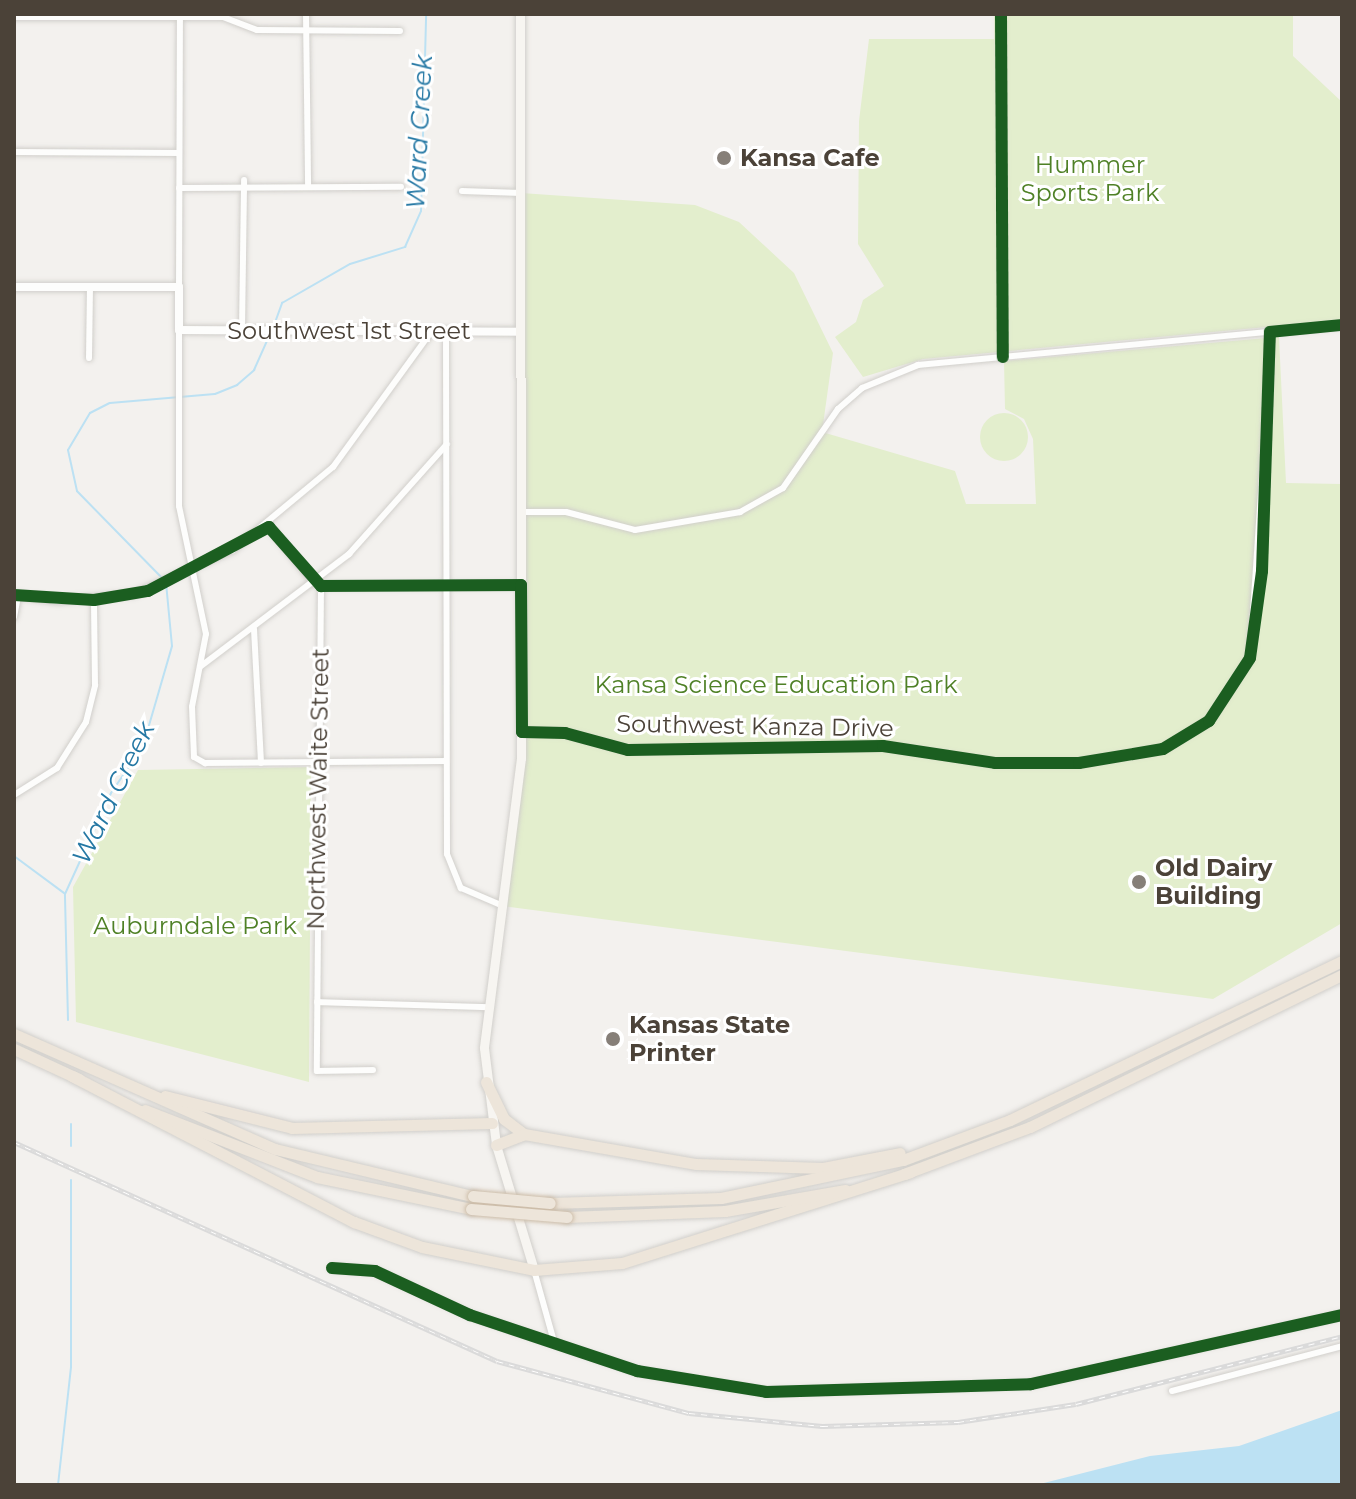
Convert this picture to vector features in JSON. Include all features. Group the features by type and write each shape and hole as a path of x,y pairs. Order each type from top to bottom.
{"highway":[{"path":"14,1034 275,1149 473,1196 550,1203 764,1193 967,1138 1342,961"},
{"path":"72,1076 354,1222 422,1247 534,1270 622,1263 910,1172 1030,1127 1342,975"},
{"path":"14,1049 272,1162 471,1209 567,1217 725,1211 910,1172"},
{"path":"111,1079 223,1115 292,1128 492,1123"},
{"path":"486,1082 504,1119 524,1134 770,1170 843,1165 967,1138"},
{"path":"496,1145 524,1134"}],"main road":[{"path":"520,14 522,732 503,906 487,1007 486,1082 496,1145 534,1270"}],"street":[{"path":"306,14 308,187"},
{"path":"1001,14 1003,357"},
{"path":"180,16 179,506 205,619 192,716 196,759 261,763 445,761"},
{"path":"14,17 180,16 306,30 400,31"},
{"path":"14,152 179,153"},
{"path":"242,330 241,188 244,180"},
{"path":"179,188 401,187"},
{"path":"462,191 521,193"},
{"path":"14,287 179,287"},
{"path":"89,358 90,287"},
{"path":"521,512 566,512 635,530 740,512 783,488 838,409 868,384 918,365 1342,325"},
{"name":"Southwest 1st Street","path":"179,330 520,332"},
{"path":"14,617 16,596 94,600 148,591 182,579 269,527 352,445 431,332"},
{"path":"446,332 445,761 453,877 467,893 503,906"},
{"name":"Southwest Kanza Drive","path":"522,732 565,733 628,750 883,746 995,763 1079,763 1163,749 1209,721 1240,678 1252,647 1270,332"},
{"path":"201,666 317,584 406,496 447,444"},
{"path":"269,527 317,584 521,585"},
{"name":"Northwest Waite Street","path":"317,584 317,1071 373,1070"},
{"path":"14,795 57,768 86,722 96,668 94,600"},
{"path":"254,629 261,763"},
{"path":"317,1002 487,1007"},
{"path":"332,1268 375,1271 470,1315 553,1338 670,1379 830,1393 1043,1382 1342,1315"},
{"path":"534,1270 553,1338"},
{"path":"1172,1391 1342,1346"}],"green space":[{"name":"Hummer Sports Park","path":"994,14 1293,14 1293,56 1342,102 1342,320 923,359 863,377 835,337 856,322 863,300 884,286 858,244 859,121 869,39 994,39"},
{"name":"Kansa Science Education Park","path":"521,193 695,205 739,222 794,273 833,353 822,432 955,471 966,504 1036,504 1033,439 1024,419 1005,409 1004,361 1279,337 1286,483 1342,484 1342,923 1213,999 503,906 522,732"},
{"path":"1004,413 1021,420 1028,437 1021,454 1004,461 987,454 980,437 987,420"},
{"name":"Auburndale Park","path":"311,767 309,1082 76,1022 73,887 138,770"}],"water":[{"path":"1342,1410 1342,1485 1036,1485 1150,1456 1239,1446"}],"waterway":[{"name":"Ward Creek","path":"273,328 282,303 350,264 405,247 421,211 426,14"},
{"name":"Ward Creek","path":"68,1020 65,894 111,793 143,746 172,646 166,582 77,491 68,450 90,413 110,403 215,394 237,385 254,370 270,334"},
{"path":"14,856 64,893"},
{"name":"Ward Creek","path":"71,1124 71,1146"},
{"name":"Ward Creek","path":"58,1485 71,1367 71,1180"}],"railway":[{"path":"14,1142 497,1361 689,1413 822,1426 958,1422 1076,1404 1342,1336"}],"cycle path":[{"path":"1001,14 1003,357"},
{"path":"14,595 94,600 148,591 269,527 321,586 521,585 522,732 565,733 628,750 883,746 995,763 1079,763 1163,749 1209,721 1250,658 1262,571 1270,332 1342,325"},
{"path":"332,1268 375,1271 470,1315 637,1371 766,1392 1031,1384 1342,1315"}],"place":[{"name":"Kansa Cafe","path":"724,158"},
{"name":"Old Dairy Building","path":"1139,882"},
{"name":"Kansas State Printer","path":"613,1039"}]}
